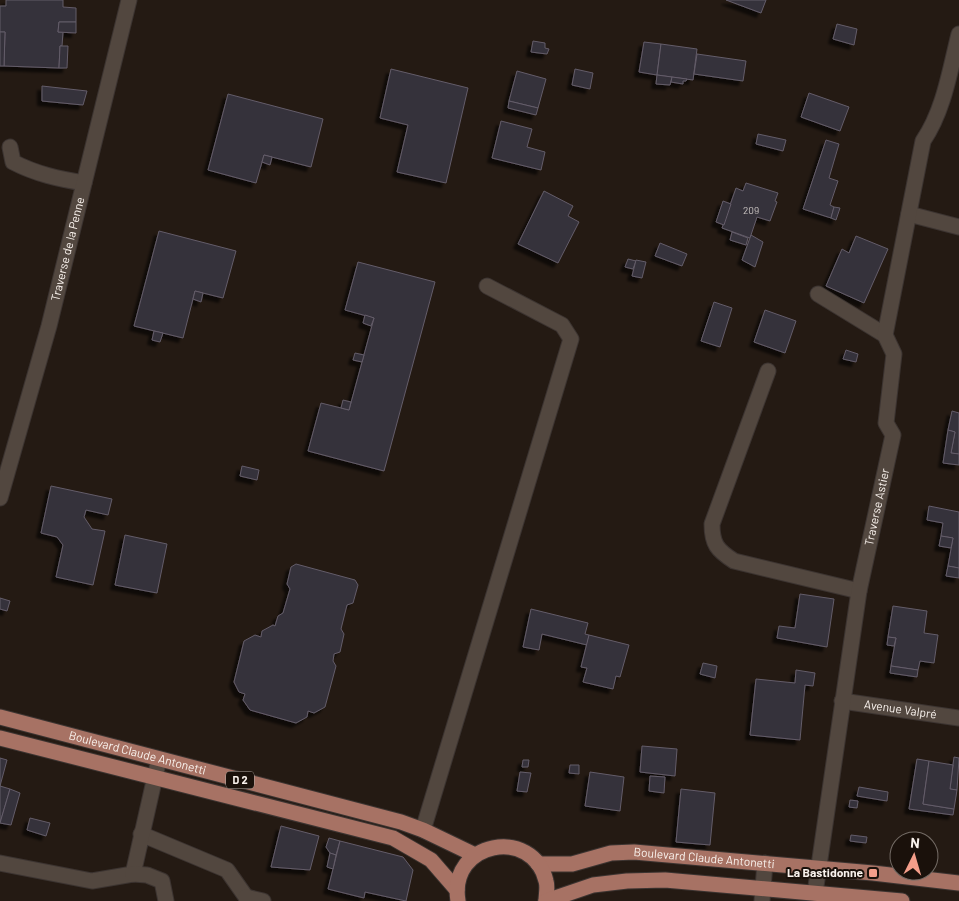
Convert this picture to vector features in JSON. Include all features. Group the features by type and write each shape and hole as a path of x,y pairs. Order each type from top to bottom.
{"main road":[{"name":"Boulevard Claude Antonetti","path":"0,717 401,822 423,830 476,855"},
{"name":"Boulevard Claude Antonetti","path":"0,738 393,838 431,860 457,896"},
{"path":"457,896 462,870 476,855 488,848 502,846 522,851 538,864 546,882 546,901"},
{"name":"Boulevard Claude Antonetti","path":"538,864 572,864 611,854 634,852 926,878 959,884"},
{"name":"Boulevard Claude Antonetti","path":"546,901 593,885 627,881 665,880 763,894 815,892 902,901"}],"street":[{"name":"Traverse de la Penne","path":"0,498 49,326 129,0"},
{"path":"818,294 885,335 924,141 932,128 943,96 959,34"},
{"path":"10,147 13,162 23,167 47,177 84,184"},
{"path":"909,214 959,227"},
{"path":"423,830 571,339 562,324 487,286"},
{"name":"Traverse Astier","path":"815,892 859,591 892,435 886,423 894,354 885,335"},
{"path":"768,371 712,524 712,537 720,552 734,561 859,591"},
{"name":"Avenue Valpré","path":"842,701 959,718"},
{"path":"133,874 159,759"},
{"path":"141,834 227,870 246,899 263,901"},
{"path":"0,863 92,881 133,874 147,875 162,881 166,901"},
{"path":"763,894 765,863"}],"building":[{"path":"6,0 63,0 63,7 76,8 76,22 59,22 58,32 63,32 59,68 4,66 5,32 0,32 0,6 6,6"},
{"path":"726,0 766,0 761,13"},
{"path":"59,22 76,22 76,33 58,32"},
{"path":"837,24 857,29 854,45 833,39"},
{"path":"0,32 5,32 4,66 0,66"},
{"path":"533,41 545,43 545,48 549,49 547,54 531,52"},
{"path":"644,42 661,44 657,75 639,72"},
{"path":"661,44 697,49 693,80 657,75"},
{"path":"60,46 68,46 67,68 59,68"},
{"path":"697,54 746,61 743,81 694,74"},
{"path":"391,69 468,88 446,183 397,172 408,125 380,118"},
{"path":"575,69 593,73 590,89 572,85"},
{"path":"517,71 546,79 538,108 509,101"},
{"path":"657,75 672,77 670,85 656,84"},
{"path":"672,77 687,79 683,81 683,84 671,82"},
{"path":"42,86 87,91 83,105 42,101"},
{"path":"809,93 849,107 840,131 801,117"},
{"path":"228,94 323,119 311,167 264,155 256,183 208,170"},
{"path":"509,101 538,108 536,115 508,108"},
{"path":"501,121 532,129 527,147 545,152 541,170 492,158"},
{"path":"758,134 786,140 783,151 756,144"},
{"path":"826,140 839,144 829,178 838,181 830,205 834,207 831,218 803,209"},
{"path":"264,155 272,157 270,165 262,162"},
{"path":"746,183 778,193 775,201 777,202 770,221 757,217 750,238 722,228 736,188 743,191"},
{"path":"544,191 573,206 568,216 579,222 558,263 518,244"},
{"path":"723,201 731,204 724,225 716,222"},
{"path":"834,207 840,208 836,220 831,218"},
{"path":"159,231 236,251 223,298 195,291 183,338 134,326"},
{"path":"732,232 748,238 746,245 730,240"},
{"path":"751,235 763,242 755,267 742,260"},
{"path":"856,236 888,249 864,303 826,286 842,249 849,253"},
{"path":"660,243 687,254 682,266 655,256"},
{"path":"628,259 636,261 633,269 625,267"},
{"path":"636,260 646,262 642,278 632,276"},
{"path":"358,262 435,282 384,471 308,451 321,403 349,410 374,318 345,310"},
{"path":"195,291 203,293 201,302 193,299"},
{"path":"714,302 732,308 720,347 701,341"},
{"path":"765,310 796,321 785,353 754,342"},
{"path":"365,315 374,318 371,326 363,323"},
{"path":"154,331 163,333 160,342 152,340"},
{"path":"846,350 858,354 856,362 843,359"},
{"path":"355,353 364,355 362,362 353,360"},
{"path":"343,400 351,402 349,410 341,408"},
{"path":"952,411 959,413 959,454 951,453 955,432 948,430"},
{"path":"948,430 955,432 951,453 959,454 959,465 943,463"},
{"path":"242,466 259,470 257,480 240,476"},
{"path":"51,486 112,499 108,515 86,510 84,517 92,529 105,531 93,585 56,577 63,545 57,537 41,533"},
{"path":"929,506 959,512 959,568 948,566 953,538 941,536 943,523 927,520"},
{"path":"125,535 167,544 157,593 115,585"},
{"path":"941,536 953,538 951,548 939,546"},
{"path":"296,564 355,580 358,585 353,603 347,605 341,629 344,634 340,652 334,654 333,661 336,666 325,707 314,713 308,711 307,717 296,723 250,710 243,700 245,694 239,692 234,682 244,641 255,635 261,637 262,631 273,625 275,626 278,616 283,613 290,589 287,584 291,567"},
{"path":"948,566 959,568 959,578 946,576"},
{"path":"800,594 834,599 827,647 777,638 779,626 795,628"},
{"path":"0,598 10,601 7,611 0,609"},
{"path":"893,606 927,611 924,633 938,635 934,663 920,661 918,670 891,666 896,638 888,637"},
{"path":"531,609 588,623 585,634 589,635 587,645 542,634 539,650 523,647"},
{"path":"589,635 629,645 620,677 616,676 613,689 583,682 587,668 581,667"},
{"path":"888,637 896,638 894,646 887,645"},
{"path":"703,663 717,666 715,678 700,674"},
{"path":"891,666 918,670 917,677 890,673"},
{"path":"796,670 815,673 813,686 805,685 800,740 750,735 756,679 795,683"},
{"path":"642,746 677,749 675,776 640,772"},
{"path":"954,757 959,758 957,790 950,789"},
{"path":"0,758 7,760 0,786"},
{"path":"917,759 929,761 923,804 954,809 953,815 909,809"},
{"path":"523,760 529,760 528,767 522,767"},
{"path":"929,761 953,765 950,789 957,790 954,809 923,804"},
{"path":"570,765 579,765 579,774 569,773"},
{"path":"520,772 531,773 527,792 517,791"},
{"path":"590,772 624,777 620,811 585,806"},
{"path":"650,776 665,777 664,793 649,791"},
{"path":"0,786 10,789 0,823"},
{"path":"859,787 888,792 887,801 857,796"},
{"path":"10,789 20,793 11,825 0,823"},
{"path":"681,789 715,793 710,845 676,842"},
{"path":"850,800 858,801 857,808 849,807"},
{"path":"30,818 50,823 46,836 27,830"},
{"path":"281,826 319,836 310,870 271,867"},
{"path":"851,835 867,837 866,843 850,841"},
{"path":"329,838 340,841 336,855 330,853 326,847"},
{"path":"340,841 403,857 413,870 406,901 365,892 364,898 328,889"},
{"path":"330,853 336,855 333,869 327,867"}],"place":[{"name":"La Bastidonne","path":"873,873"}]}
